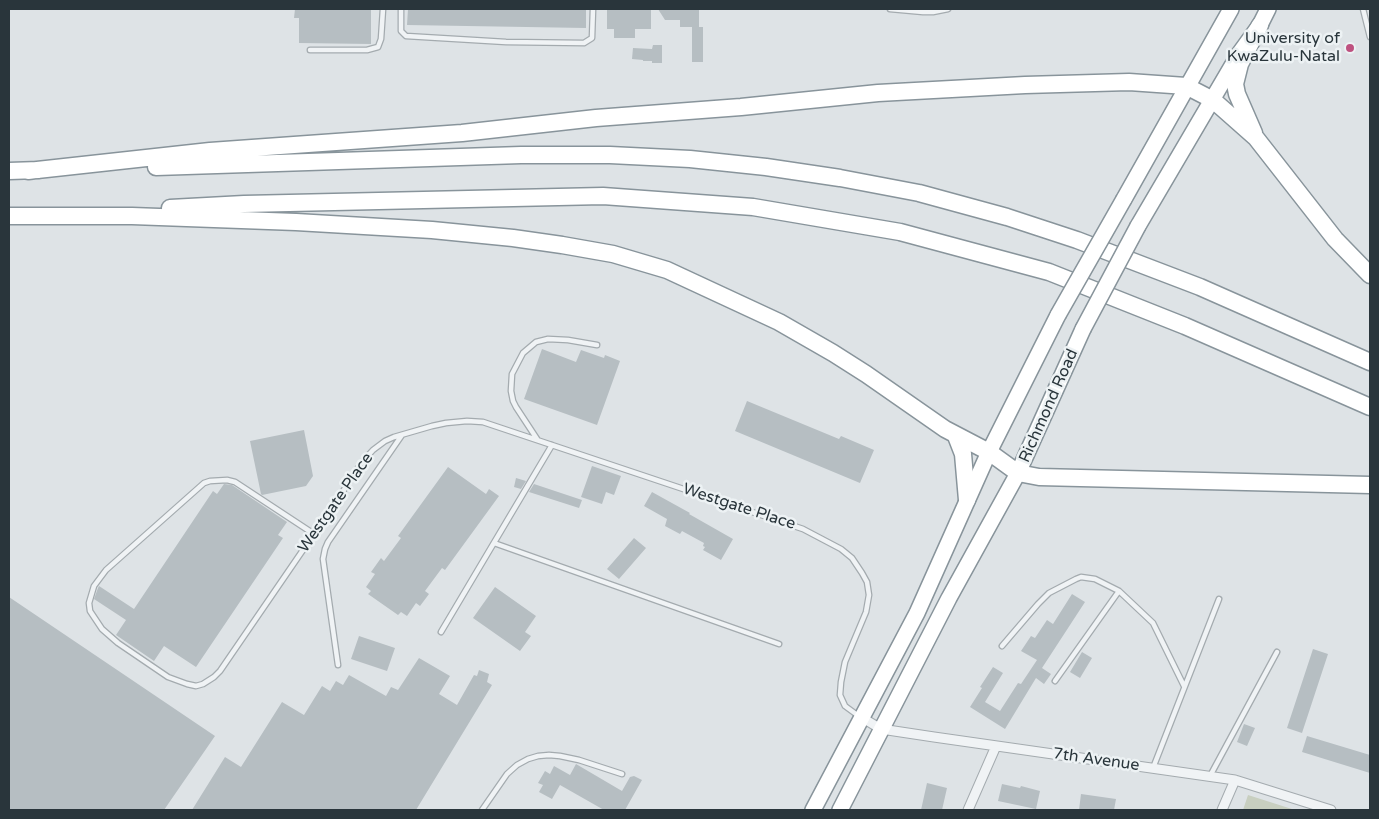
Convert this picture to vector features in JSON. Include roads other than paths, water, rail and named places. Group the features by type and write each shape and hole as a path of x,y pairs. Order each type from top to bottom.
{"highway":[{"name":"Richmond Road","path":"813,810 917,613 966,500 1058,315 1231,9"},
{"name":"Richmond Road","path":"840,810 949,598 1018,473 1084,329 1138,226 1213,100 1238,54 1260,25 1268,9"},
{"path":"1256,138 1237,94 1236,84 1240,64 1260,25"},
{"path":"28,171 210,151 462,133 596,118 741,107 878,93 1034,84 1129,82 1186,86 1213,100 1256,138 1335,239 1370,275"},
{"path":"9,171 521,155 610,155 690,159 766,167 840,178 919,193 1007,217 1077,240 1191,284 1370,362"},
{"path":"9,215 244,204 603,196 753,207 900,232 1049,272 1185,326 1370,407"},
{"path":"9,215 132,216 296,222 422,230 562,244 613,254 667,270 779,322 826,348 956,436 989,452 1018,473 1039,477 1370,485"},
{"path":"956,436 963,454 966,500"}],"street":[{"name":"7th Avenue","path":"861,717 881,729 1235,780 1331,810"},
{"path":"968,810 996,746"},
{"path":"1222,810 1235,780"}],"lane":[{"path":"310,50 367,50 378,47 381,39 382,9"},
{"path":"401,9 401,31 406,36 506,42 584,43 592,38 593,9"},
{"path":"890,9 924,12 948,9"},
{"path":"1363,9 1370,37"},
{"path":"538,440 516,407 512,396 512,374 523,353 536,342 548,339 597,345"},
{"name":"Westgate Place","path":"314,534 235,482 215,480 204,483 106,570 94,586 89,603 90,611 94,619 118,643 168,677 181,683 196,686 203,684 220,671 372,450 385,441 403,434 446,423 467,420 483,422 803,529 826,540 852,558 867,582 869,595 866,612 845,662 840,695 845,706 861,717"},
{"path":"338,665 323,559 325,549 403,434"},
{"path":"441,632 552,445"},
{"path":"494,543 779,644"},
{"path":"1002,646 1049,593 1081,577 1094,579 1118,591 1153,623 1184,686"},
{"path":"1055,681 1118,591"},
{"path":"1153,768 1219,599"},
{"path":"1210,776 1277,652"},
{"path":"482,810 507,774 517,765 528,759 549,755 560,756 622,774"}],"place":[{"name":"University of KwaZulu-Natal","path":"1350,48"}]}
